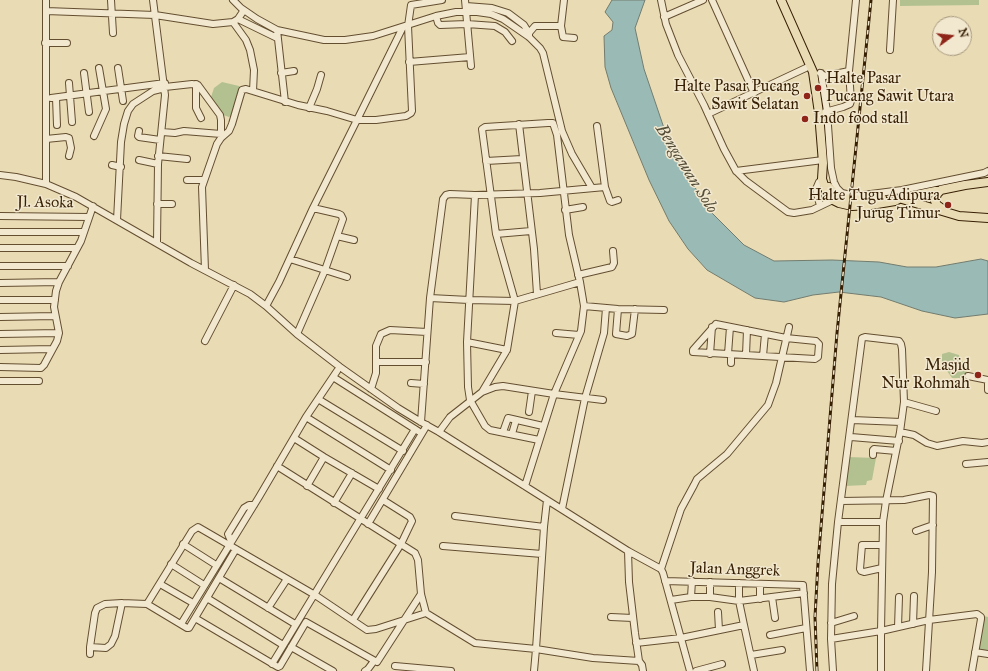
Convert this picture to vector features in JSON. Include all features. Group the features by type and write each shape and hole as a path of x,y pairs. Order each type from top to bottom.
{"main road":[{"path":"781,0 815,70 823,112 822,179 826,191 833,200 844,205 862,206 890,202 901,198 964,185 988,182"},
{"path":"823,162 828,185 833,192 843,198 856,200 887,195 966,218 988,218"},
{"path":"964,185 988,177"},
{"path":"941,190 937,194 935,201 937,205 950,213"}],"street":[{"path":"46,0 46,184"},
{"path":"111,0 113,33"},
{"path":"154,0 165,86 162,132 158,156 157,242"},
{"path":"233,0 244,10 277,30 324,40 344,40 373,36 436,16 456,12 466,6 492,8 504,12 524,25 562,26"},
{"path":"266,306 290,259 313,208 405,26 411,5 442,0"},
{"path":"564,0 562,26 563,37 574,38"},
{"path":"661,0 664,17 679,57 736,171 746,181 788,212 794,213 812,210 833,200"},
{"path":"664,17 703,0"},
{"path":"712,0 754,93"},
{"path":"856,0 849,72 851,101 850,104 843,107 823,112 830,168 837,188 842,193 855,196 887,195 902,190 988,171"},
{"path":"890,50 893,0"},
{"path":"466,6 503,19 529,35"},
{"path":"466,6 471,66"},
{"path":"236,21 244,10"},
{"path":"46,11 155,15 213,24 236,21 277,38"},
{"path":"436,16 440,25 467,24 495,26 505,32 512,41"},
{"path":"503,19 512,17"},
{"path":"236,21 250,50 254,70 254,91"},
{"path":"524,25 529,35 543,53 562,131 572,154 592,188"},
{"path":"162,132 175,133 184,131 221,136 227,134 232,124 241,91 244,89 285,102 357,120 376,120 406,116 410,114 412,110 409,42 405,26"},
{"path":"529,35 534,26"},
{"path":"277,30 285,102"},
{"path":"397,40 409,42"},
{"path":"45,43 67,43"},
{"path":"409,62 470,56"},
{"path":"94,136 106,111 104,91 99,68"},
{"path":"118,68 123,101"},
{"path":"708,114 754,93 815,70 825,76 849,72"},
{"path":"281,72 294,71"},
{"path":"84,73 88,94 89,112"},
{"path":"309,108 321,75"},
{"path":"69,83 72,122"},
{"path":"57,125 54,98 121,88 196,84"},
{"path":"196,84 196,108 201,118"},
{"path":"196,84 220,115 221,120 221,136 204,180 202,200 205,270"},
{"path":"117,220 122,132 128,111 133,104 165,86"},
{"path":"482,392 507,350 516,301 496,234 483,128 519,124 552,123 557,135 562,192 569,235 584,306 581,331 554,394 525,486"},
{"path":"519,124 537,294"},
{"path":"597,126 605,187 610,201 612,202 618,200"},
{"path":"557,135 562,131"},
{"path":"139,132 139,137 160,140"},
{"path":"46,139 69,138 71,148 69,156"},
{"path":"158,156 187,159"},
{"path":"486,161 522,159"},
{"path":"139,160 158,164"},
{"path":"736,171 823,162"},
{"path":"112,165 121,167"},
{"path":"0,175 46,184 76,197 250,294 266,306 297,334 371,389 424,424 628,551 661,569"},
{"path":"820,206 816,189 822,179"},
{"path":"186,180 204,180"},
{"path":"368,524 422,433 424,424 424,384 430,298 443,199 446,195 450,194 475,195 562,192 605,187"},
{"path":"475,195 467,342 468,387 470,400 487,428 490,430 539,440"},
{"path":"157,204 172,204"},
{"path":"0,367 43,367 59,333 55,316 55,300 59,282 84,232 92,206"},
{"path":"565,210 583,207"},
{"path":"297,334 325,270 343,221 341,215 313,208"},
{"name":"Jl. Asoka","path":"0,216 89,217"},
{"path":"496,234 531,231"},
{"path":"0,232 84,232"},
{"path":"337,236 354,240"},
{"path":"0,248 77,248"},
{"path":"430,298 516,301 612,267 614,263 612,251"},
{"path":"290,259 347,277"},
{"path":"0,266 68,266"},
{"path":"0,283 59,282"},
{"path":"204,342 234,285"},
{"path":"0,300 55,300"},
{"path":"584,306 618,309 664,310"},
{"path":"562,509 585,398 604,333 606,308"},
{"path":"618,309 616,334 627,336 632,334 635,309"},
{"path":"0,317 55,316"},
{"path":"718,324 730,327 786,338 816,342 819,344 818,358 814,360 710,354 697,353 693,351 712,327 718,324"},
{"path":"710,354 712,327"},
{"path":"730,327 730,363"},
{"path":"690,671 661,569 681,509 697,480 727,454 764,411 772,394 789,327"},
{"path":"371,389 376,373 376,346 381,334 390,330 427,332"},
{"path":"746,355 747,330"},
{"path":"0,334 59,333"},
{"path":"556,333 579,335"},
{"path":"763,356 765,334"},
{"path":"833,671 831,639 832,584 838,522 858,367 862,338 865,337 899,341 902,349 904,402 899,441 883,522 881,671"},
{"path":"467,342 507,350"},
{"path":"0,350 52,349"},
{"path":"377,362 426,362"},
{"path":"181,624 306,417 337,370"},
{"path":"968,376 988,382 988,390"},
{"path":"333,377 422,433"},
{"path":"0,381 39,381"},
{"path":"411,383 424,384"},
{"path":"439,432 450,417 470,400 482,392 498,386 603,400"},
{"path":"529,412 532,391"},
{"path":"318,399 403,451"},
{"path":"904,402 936,411"},
{"path":"306,417 391,470"},
{"path":"503,432 508,418 543,426"},
{"path":"512,434 516,420"},
{"path":"852,420 901,422"},
{"path":"272,664 415,429"},
{"path":"900,432 914,435 930,444 937,446 957,442 988,442"},
{"path":"970,442 971,434"},
{"path":"851,437 899,441"},
{"path":"294,438 379,488"},
{"path":"873,455 874,449 896,451"},
{"path":"307,486 324,457"},
{"path":"966,464 988,462"},
{"path":"277,466 417,555 421,594 426,613 476,643 536,649 593,658 639,661"},
{"path":"334,503 352,473"},
{"path":"841,501 909,500 932,496 934,498 926,671"},
{"path":"353,620 401,544 409,529 412,519 383,500"},
{"path":"534,671 547,500"},
{"path":"455,516 544,527"},
{"path":"838,522 883,522"},
{"path":"916,531 933,526"},
{"path":"147,604 183,544 192,531 198,527 230,543 236,549 315,595 370,630 426,613"},
{"path":"183,544 216,565"},
{"path":"882,545 862,545 860,569 863,572 882,568"},
{"path":"443,546 542,554"},
{"path":"90,654 95,613 97,608 105,604 147,604 189,628 236,549"},
{"path":"628,551 629,582 636,643 639,661 642,665 643,671"},
{"path":"171,564 204,585"},
{"path":"219,578 295,624"},
{"path":"268,608 287,579"},
{"name":"Jalan Anggrek","path":"665,580 802,585 804,586 804,594"},
{"path":"691,597 692,581"},
{"path":"710,582 710,597"},
{"path":"739,583 739,601 754,671"},
{"path":"160,584 193,603"},
{"path":"760,584 760,599"},
{"path":"365,671 374,661 377,662 421,594"},
{"path":"671,600 691,597 710,597 739,601 804,594 810,671"},
{"path":"913,624 914,596"},
{"path":"772,597 775,618"},
{"path":"898,627 899,597"},
{"path":"207,598 283,645"},
{"path":"90,647 104,648 111,645 115,636 122,603"},
{"path":"718,612 719,630"},
{"path":"831,639 882,631 929,620 976,614 979,615 981,619 972,671"},
{"path":"831,623 854,616"},
{"path":"611,617 633,618"},
{"path":"195,618 279,667 306,622"},
{"path":"300,618 374,661"},
{"path":"636,643 681,638 744,625"},
{"path":"770,634 806,628"},
{"path":"291,647 332,671"},
{"path":"750,655 782,650"},
{"path":"975,652 988,654"},
{"path":"696,671 722,664"},
{"path":"395,666 451,671"}],"green space":[{"path":"900,0 979,0 979,5 900,6"},
{"path":"222,82 239,86 240,88 234,114 229,117 223,115 211,97 214,88"},
{"path":"949,352 959,355 960,360 967,364 966,375 964,378 952,378 942,364 942,354"},
{"path":"848,457 876,458 872,480 867,481 866,485 845,486"},
{"path":"984,616 988,617 988,653 979,651"}],"water":[{"name":"Bengawan Solo","path":"612,0 645,0 635,28 644,69 667,137 688,177 712,213 744,245 774,261 832,260 879,262 907,267 936,267 981,259 988,261 988,314 955,318 922,311 881,297 839,292 813,295 784,302 755,298 707,270 688,249 669,221 649,180 611,88 605,67 604,36 612,30 613,22 605,12"}],"railway":[{"path":"817,671 815,617 818,563 837,333 871,0"}],"place":[{"name":"Halte Pasar Pucang Sawit Utara","path":"818,88"},
{"name":"Halte Pasar Pucang Sawit Selatan","path":"807,96"},
{"name":"Indo food stall","path":"805,119"},
{"name":"Halte Tugu Adipura Jurug Timur","path":"948,205"},
{"name":"Masjid Nur Rohmah","path":"978,375"}]}
